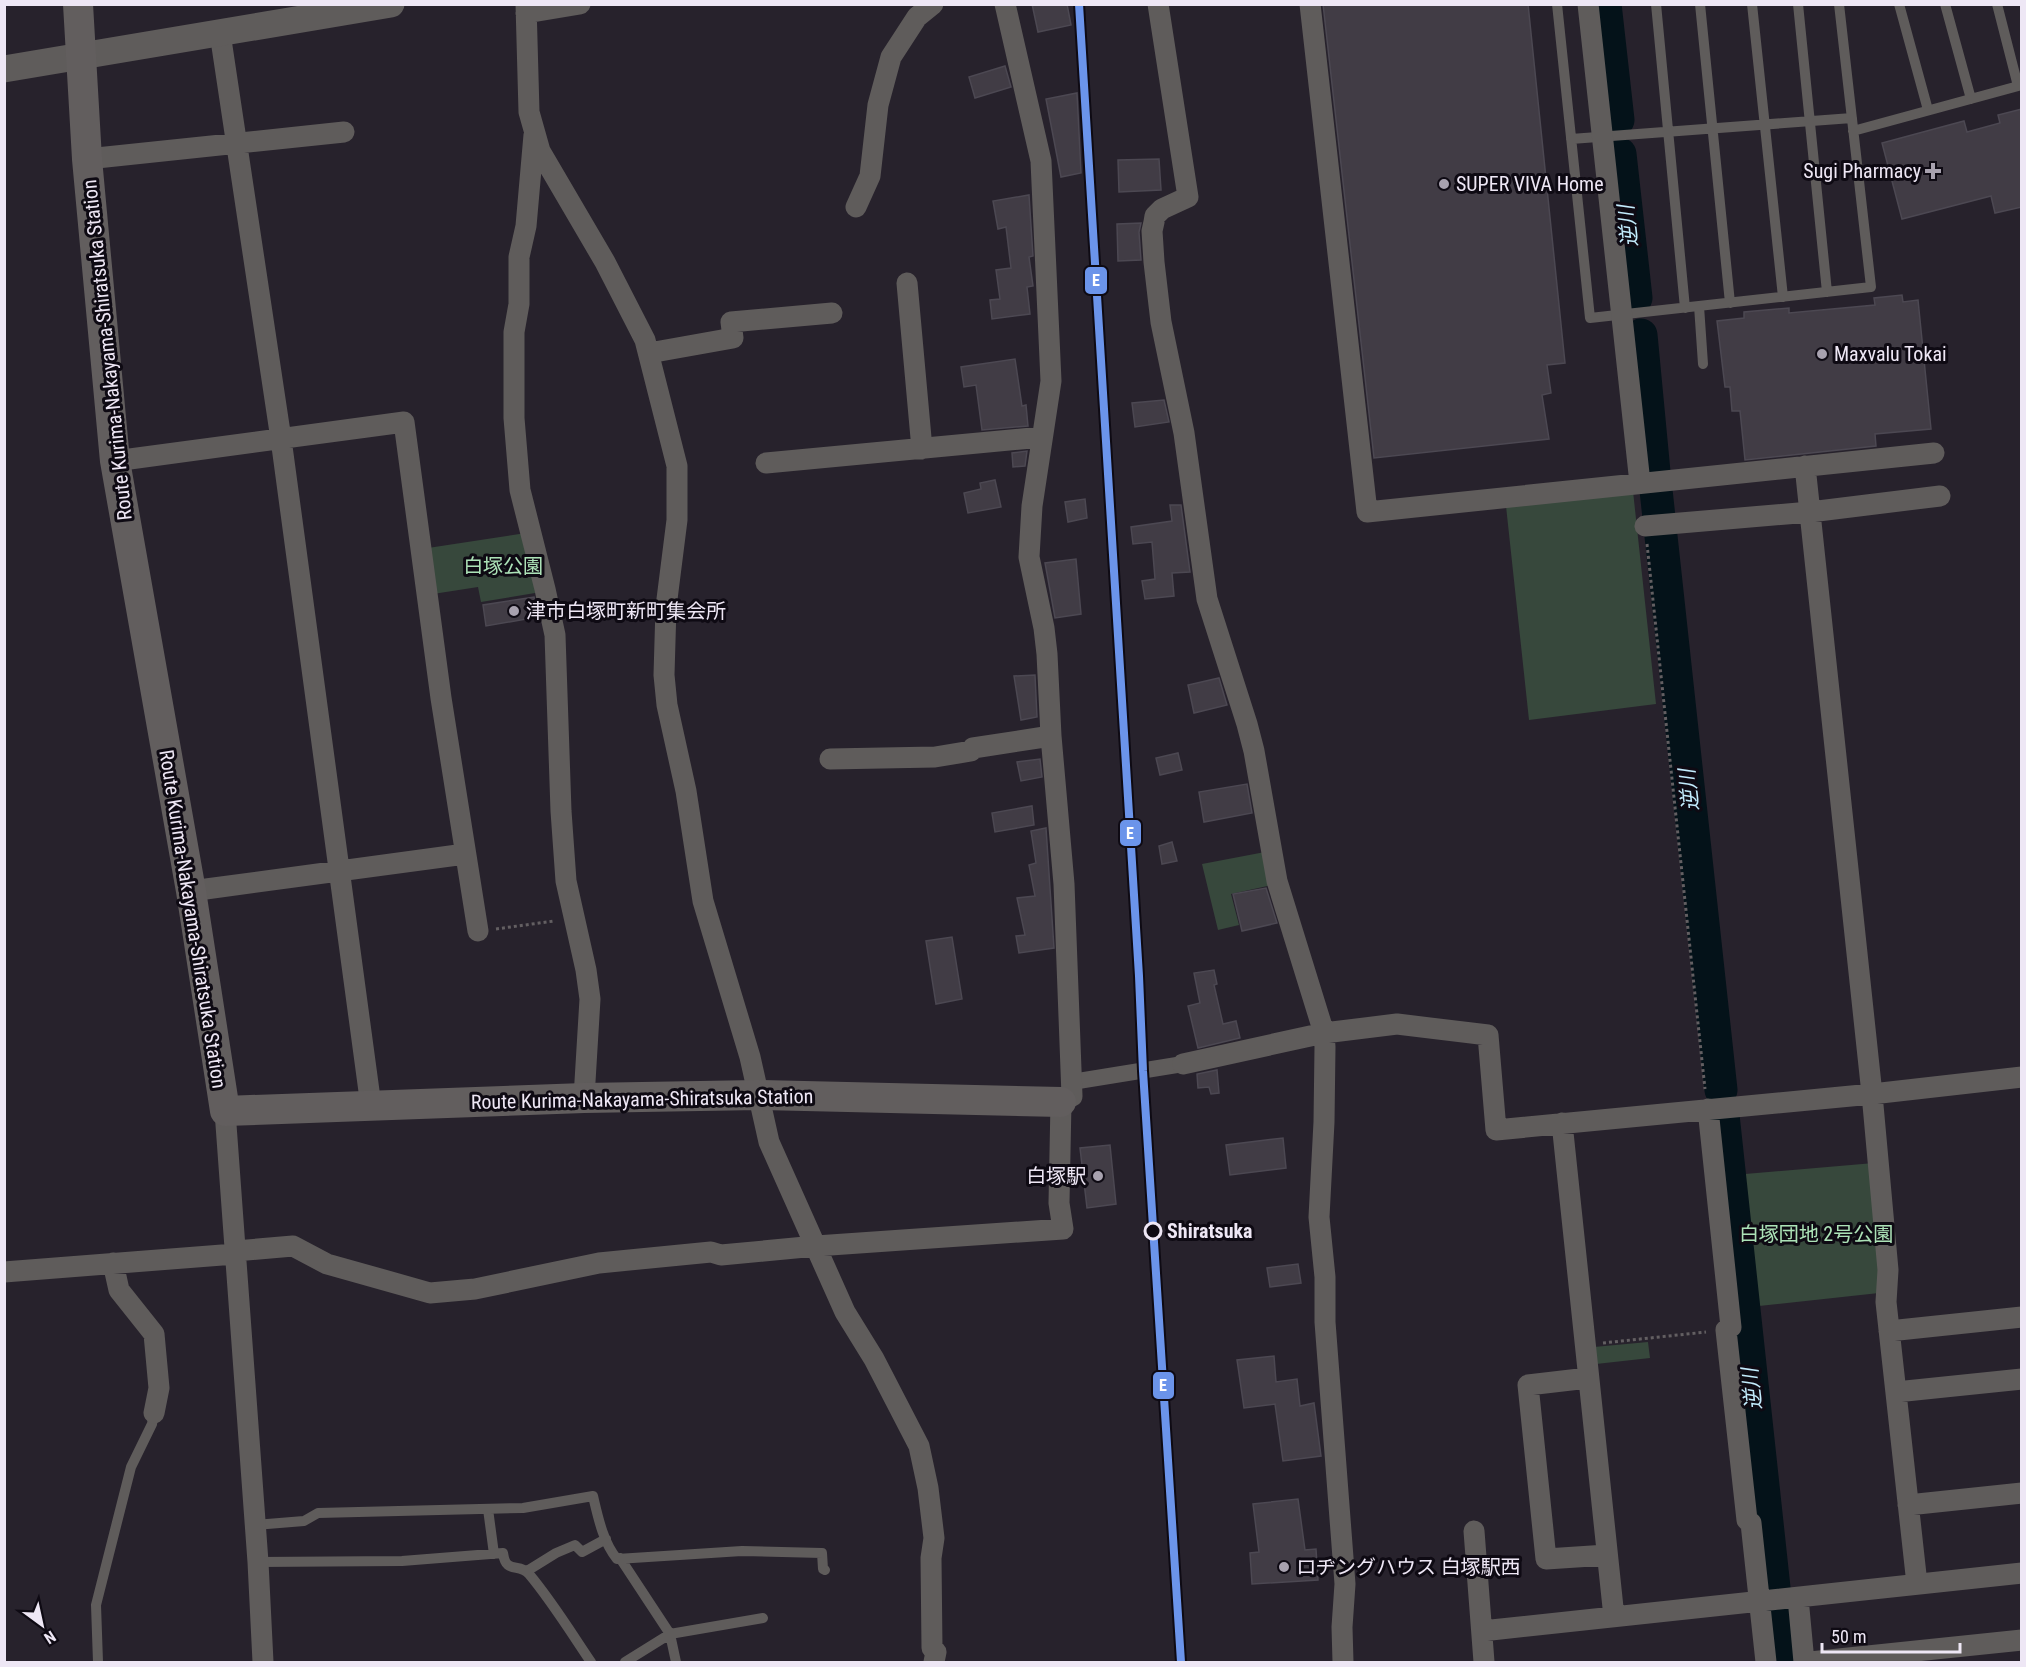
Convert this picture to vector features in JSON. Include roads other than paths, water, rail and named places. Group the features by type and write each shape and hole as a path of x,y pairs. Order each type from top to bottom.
{"main road":[{"name":"Route Kurima-Nakayama-Shiratsuka Station","path":"78,4 87,159 115,461 191,891 225,1111 584,1098 1066,1092"}],"street":[{"path":"4,69 391,4"},
{"path":"580,4 526,9 529,112 540,151 605,262 649,353 677,466 677,520 664,623 664,675 667,705 686,791 703,902 750,1057 769,1142 844,1312 874,1359 912,1431 922,1458 934,1539 930,1558 932,1648 936,1652 934,1662"},
{"path":"856,207 870,176 878,105 891,57 917,17 933,4"},
{"path":"4,1272 293,1246 327,1264 430,1293 475,1288 599,1263 711,1252 721,1255 1063,1229 1059,1203 1066,1092 1064,884 1044,628 1029,557 1032,506 1051,381 1041,161 1005,4"},
{"path":"1158,4 1188,196 1162,209 1155,216 1152,231 1161,322 1184,433 1207,599 1247,724 1254,751 1277,882 1323,1033 1325,1047 1319,1217 1345,1584 1342,1627 1343,1662"},
{"path":"1310,4 1367,512 1934,453"},
{"path":"1588,4 1610,136 1630,314 1640,483"},
{"path":"220,33 281,439 371,1106"},
{"path":"535,131 529,202 519,257 519,304 514,332 514,418 520,490 555,635 561,811 566,881 586,970 590,999 584,1098"},
{"path":"87,159 344,132"},
{"path":"907,283 922,449"},
{"path":"649,353 734,338 731,322 832,313"},
{"path":"115,461 404,423 478,931"},
{"path":"766,463 1042,437"},
{"path":"1805,466 1872,1094 1888,1270 1886,1302 1917,1584"},
{"path":"1646,526 1810,512 1940,496"},
{"path":"830,759 935,757 971,751 973,748 1051,736"},
{"path":"191,891 465,854"},
{"path":"1066,1092 1323,1033 1397,1024 1488,1035 1496,1130 1872,1094 2022,1077"},
{"path":"1708,1109 1731,1327 1726,1330 1747,1520 1751,1523 1762,1601 1766,1662"},
{"path":"225,1111 258,1562 263,1662"},
{"path":"1562,1123 1614,1617"},
{"path":"113,1263 119,1290 154,1334 159,1388 154,1413"},
{"path":"1889,1331 2022,1317"},
{"path":"1588,1378 1528,1385 1546,1558 1607,1555"},
{"path":"1896,1392 2022,1379"},
{"path":"1908,1505 2022,1493"},
{"path":"1474,1531 1484,1662"},
{"path":"1482,1631 2022,1573"},
{"path":"1794,1598 1804,1662"},
{"path":"1810,1662 2022,1640"}],"lane":[{"path":"1557,4 1590,318 1871,286 1839,4"},
{"path":"1656,4 1685,308"},
{"path":"1700,4 1730,303"},
{"path":"1752,4 1783,297"},
{"path":"1798,4 1827,292"},
{"path":"1899,4 1928,110"},
{"path":"1945,4 1971,99"},
{"path":"1853,131 2020,85 1997,4"},
{"path":"1571,139 1852,118"},
{"path":"1699,306 1703,364"},
{"path":"98,1662 96,1605 131,1467 154,1413"},
{"path":"255,1524 304,1521 318,1513 523,1508 593,1496 610,1551 617,1559 742,1551 822,1553 825,1570"},
{"path":"488,1509 494,1554"},
{"path":"527,1571 556,1553 575,1545 582,1552 606,1539"},
{"path":"258,1562 402,1562 503,1553 508,1566 527,1571 591,1662"},
{"path":"620,1558 670,1634 676,1662"},
{"path":"625,1662 670,1634 763,1618"}],"waterway":[{"name":"逆川","path":"1605,4 1618,120"},
{"name":"逆川","path":"1620,154 1636,298"},
{"name":"逆川","path":"1641,335 1654,472"},
{"name":"逆川","path":"1656,490 1721,1090"},
{"name":"逆川","path":"1723,1115 1782,1662"}],"place":[{"name":"Sugi Pharmacy","path":"1933,171"},
{"name":"SUPER VIVA Home","path":"1444,184"},
{"name":"Maxvalu Tokai","path":"1822,354"},
{"name":"津市白塚町新町集会所","path":"514,611"},
{"name":"白塚駅","path":"1098,1176"},
{"name":"Shiratsuka","path":"1153,1231"},
{"name":"ロヂングハウス 白塚駅西","path":"1284,1567"}],"park label":[{"name":"白塚公園","path":"503,566"},
{"name":"白塚団地 2号公園","path":"1816,1234"}]}
